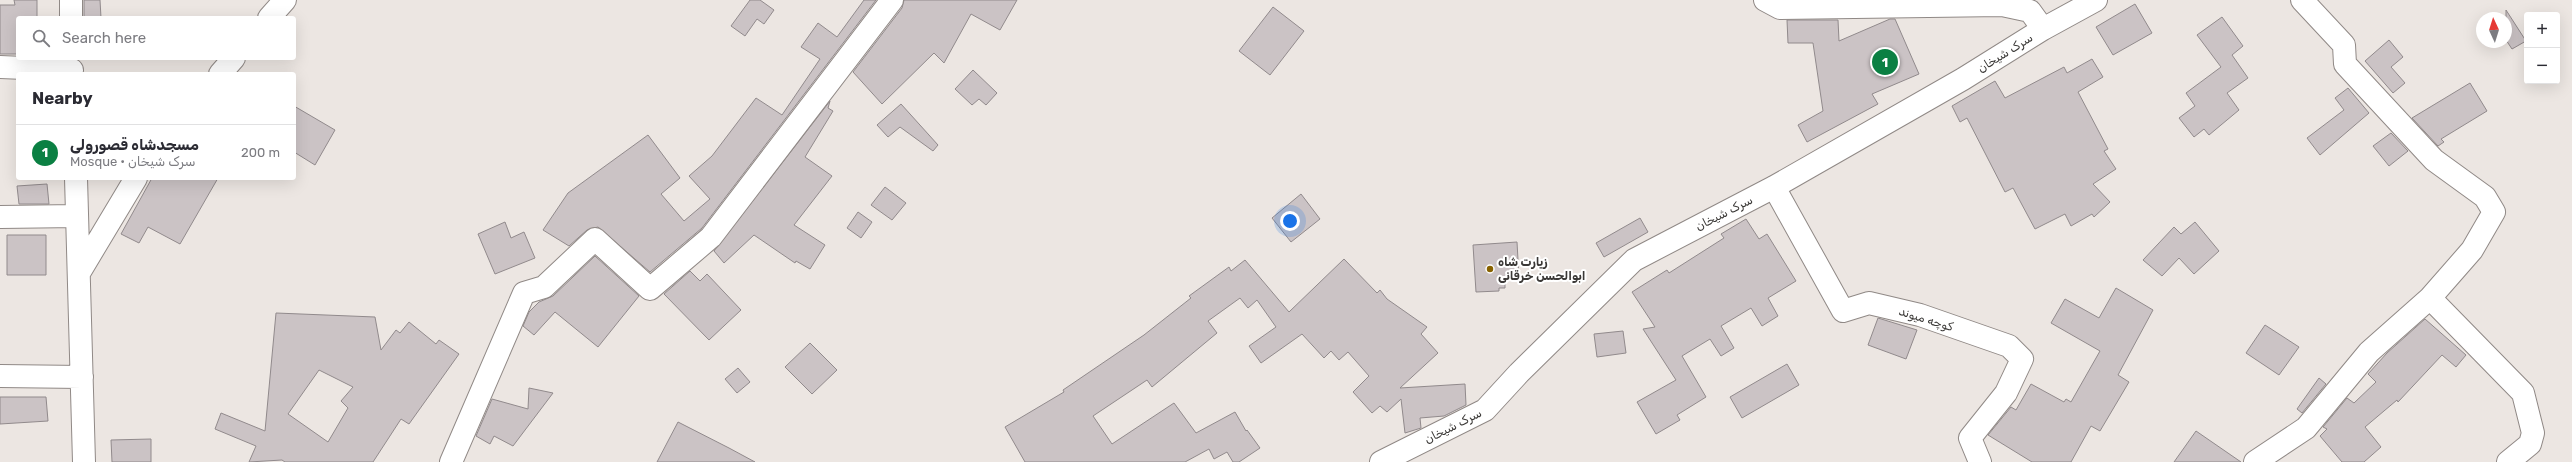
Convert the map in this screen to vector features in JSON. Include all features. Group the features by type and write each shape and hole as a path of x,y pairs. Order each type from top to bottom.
{"street":[{"path":"70,0 71,16"},
{"path":"271,16 285,0"},
{"path":"451,462 524,292 544,287 595,239 650,289 711,237 892,0"},
{"path":"1765,0 1780,8 2002,5 2030,11 2043,29"},
{"name":"سرک شیخان","path":"1381,462 1485,410 1519,373 1634,260 1774,187 1963,79 2043,29 2096,0"},
{"path":"2255,462 2306,428 2369,352 2430,298 2472,250 2494,212 2485,197 2434,160 2345,64 2344,45 2302,0"},
{"path":"222,72 232,60"},
{"path":"0,67 72,67"},
{"path":"76,180 84,462"},
{"path":"78,273 135,180"},
{"name":"کوچه میوند","path":"1774,187 1844,311 1869,303 1920,315 2009,346 2022,359 2006,393 1970,438 1980,462"},
{"path":"0,217 77,216"},
{"path":"2430,298 2524,393 2533,433 2530,444 2508,462"},
{"path":"0,376 82,377"}],"building":[{"path":"14,0 37,0 37,16 16,16 16,54 0,54 0,5 15,5"},
{"path":"84,0 100,0 101,16 84,16"},
{"path":"750,0 760,0 774,10 764,24 757,19 745,36 731,26"},
{"path":"864,0 876,0 702,228 650,272 598,227 587,230 569,246 543,230 568,193 648,135 680,178 661,194 684,221 710,199 689,176 712,156 756,98 782,115 820,59 801,47 818,23 837,37"},
{"path":"904,0 1017,0 1000,30 971,14 944,63 934,53 882,104 853,72 902,8"},
{"path":"2135,4 2152,33 2113,55 2096,27"},
{"path":"1273,7 1304,31 1270,75 1239,51"},
{"path":"2222,17 2243,46 2232,55 2248,78 2227,93 2239,110 2209,135 2204,129 2194,137 2179,118 2195,106 2186,93 2221,67 2197,35"},
{"path":"1890,19 1895,19 1919,74 1872,94 1878,104 1807,142 1798,125 1823,111 1813,43 1788,43 1787,20 1838,20 1839,41"},
{"path":"2512,19 2524,38 2524,42 2512,49"},
{"path":"2389,40 2403,57 2391,67 2405,83 2393,93 2365,61"},
{"path":"2092,59 2103,77 2078,92 2108,149 2104,151 2116,169 2093,184 2110,202 2094,217 2092,214 2071,226 2065,214 2035,229 2013,188 2005,192 1967,118 1960,122 1952,106 1995,81 2005,98 2064,67 2067,73"},
{"path":"973,70 997,93 986,105 979,99 972,105 955,89"},
{"path":"2470,83 2487,111 2441,139 2444,142 2438,146 2412,118"},
{"path":"2348,88 2369,113 2320,155 2307,138 2344,110 2335,98"},
{"path":"830,101 828,108 833,111 805,157 832,176 794,225 825,245 810,269 796,261 795,263 754,235 724,263 714,251"},
{"path":"901,104 938,145 933,151 900,127 888,137 877,125"},
{"path":"296,107 335,130 315,165 296,153"},
{"path":"2391,133 2408,151 2389,166 2373,146"},
{"path":"151,180 217,180 180,244 148,227 139,243 121,234"},
{"path":"47,184 49,204 19,204 17,186"},
{"path":"885,187 906,203 892,220 871,205"},
{"path":"1301,194 1320,219 1291,242 1272,218"},
{"path":"858,212 872,222 861,238 847,228"},
{"path":"1640,218 1648,232 1604,257 1596,243"},
{"path":"1746,219 1759,239 1767,234 1796,281 1768,298 1778,316 1762,326 1751,308 1721,326 1734,348 1721,356 1710,339 1682,356 1706,397 1677,415 1680,420 1656,434 1637,402 1676,380 1643,329 1655,327 1632,292 1667,270 1669,273 1724,238 1721,234"},
{"path":"505,222 511,238 524,232 535,258 495,274 478,234"},
{"path":"2195,222 2219,251 2194,274 2179,258 2162,276 2143,260 2174,227 2181,234"},
{"path":"7,235 46,235 46,275 7,275"},
{"path":"1517,242 1519,277 1505,278 1505,288 1499,288 1499,291 1476,292 1473,245"},
{"path":"595,256 639,296 598,347 555,312 534,335 523,326 529,312 539,302 553,296"},
{"path":"1344,259 1377,293 1380,290 1387,299 1427,327 1421,334 1438,353 1400,388 1465,384 1466,405 1444,416 1420,418 1421,428 1405,433 1401,399 1387,412 1380,406 1372,413 1353,392 1369,376 1348,352 1339,360 1331,351 1324,358 1302,334 1261,363 1249,346 1276,327 1257,300 1248,308 1240,298 1208,321 1217,333 1152,387 1147,380 1093,416 1112,444 1174,403 1196,433 1235,412 1246,431 1247,430 1260,448 1239,462 1233,462 1227,452 1214,459 1209,449 1185,462 1025,462 1005,427 1064,392 1063,390 1144,335 1191,298 1189,296 1229,267 1231,271 1245,260 1289,312"},
{"path":"690,271 700,281 707,274 741,310 709,340 664,294"},
{"path":"2116,288 2153,310 2118,375 2129,382 2100,431 2091,426 2071,462 2032,462 1988,435 2011,407 2016,410 2031,384 2064,402 2066,399 2071,402 2100,351 2051,323 2065,299 2099,318"},
{"path":"276,313 375,317 381,350 396,330 400,333 409,322 436,344 439,340 459,354 409,424 401,419 373,462 285,462 282,460 249,462 256,446 215,429 221,413 265,431","holes":["319,370 353,387 341,401 348,408 328,442 288,414"]},
{"path":"1878,318 1917,330 1906,359 1868,345"},
{"path":"2425,319 2466,355 2456,367 2442,355 2398,402 2397,400 2365,427 2381,447 2364,462 2342,462 2320,436 2327,429 2323,427 2347,398 2354,403 2376,382 2368,374 2387,353"},
{"path":"2265,325 2299,347 2279,375 2246,353"},
{"path":"1623,331 1626,353 1597,357 1594,334"},
{"path":"810,343 837,370 812,394 785,367"},
{"path":"1787,364 1799,385 1742,418 1730,397"},
{"path":"738,368 750,382 737,393 725,379"},
{"path":"2319,378 2326,384 2302,413 2297,409"},
{"path":"529,388 553,393 513,446 494,436 490,444 476,436 492,399 528,409"},
{"path":"0,397 46,397 48,421 0,424"},
{"path":"678,422 729,448 755,462 657,462"},
{"path":"2196,431 2241,462 2174,462"},
{"path":"151,439 151,462 112,462 111,440"}],"place":[{"name":"مسجدشاه قصورولی","path":"1885,62"},
{"name":"زیارت شاه ابوالحسن خرقانی","path":"1490,269"}]}
